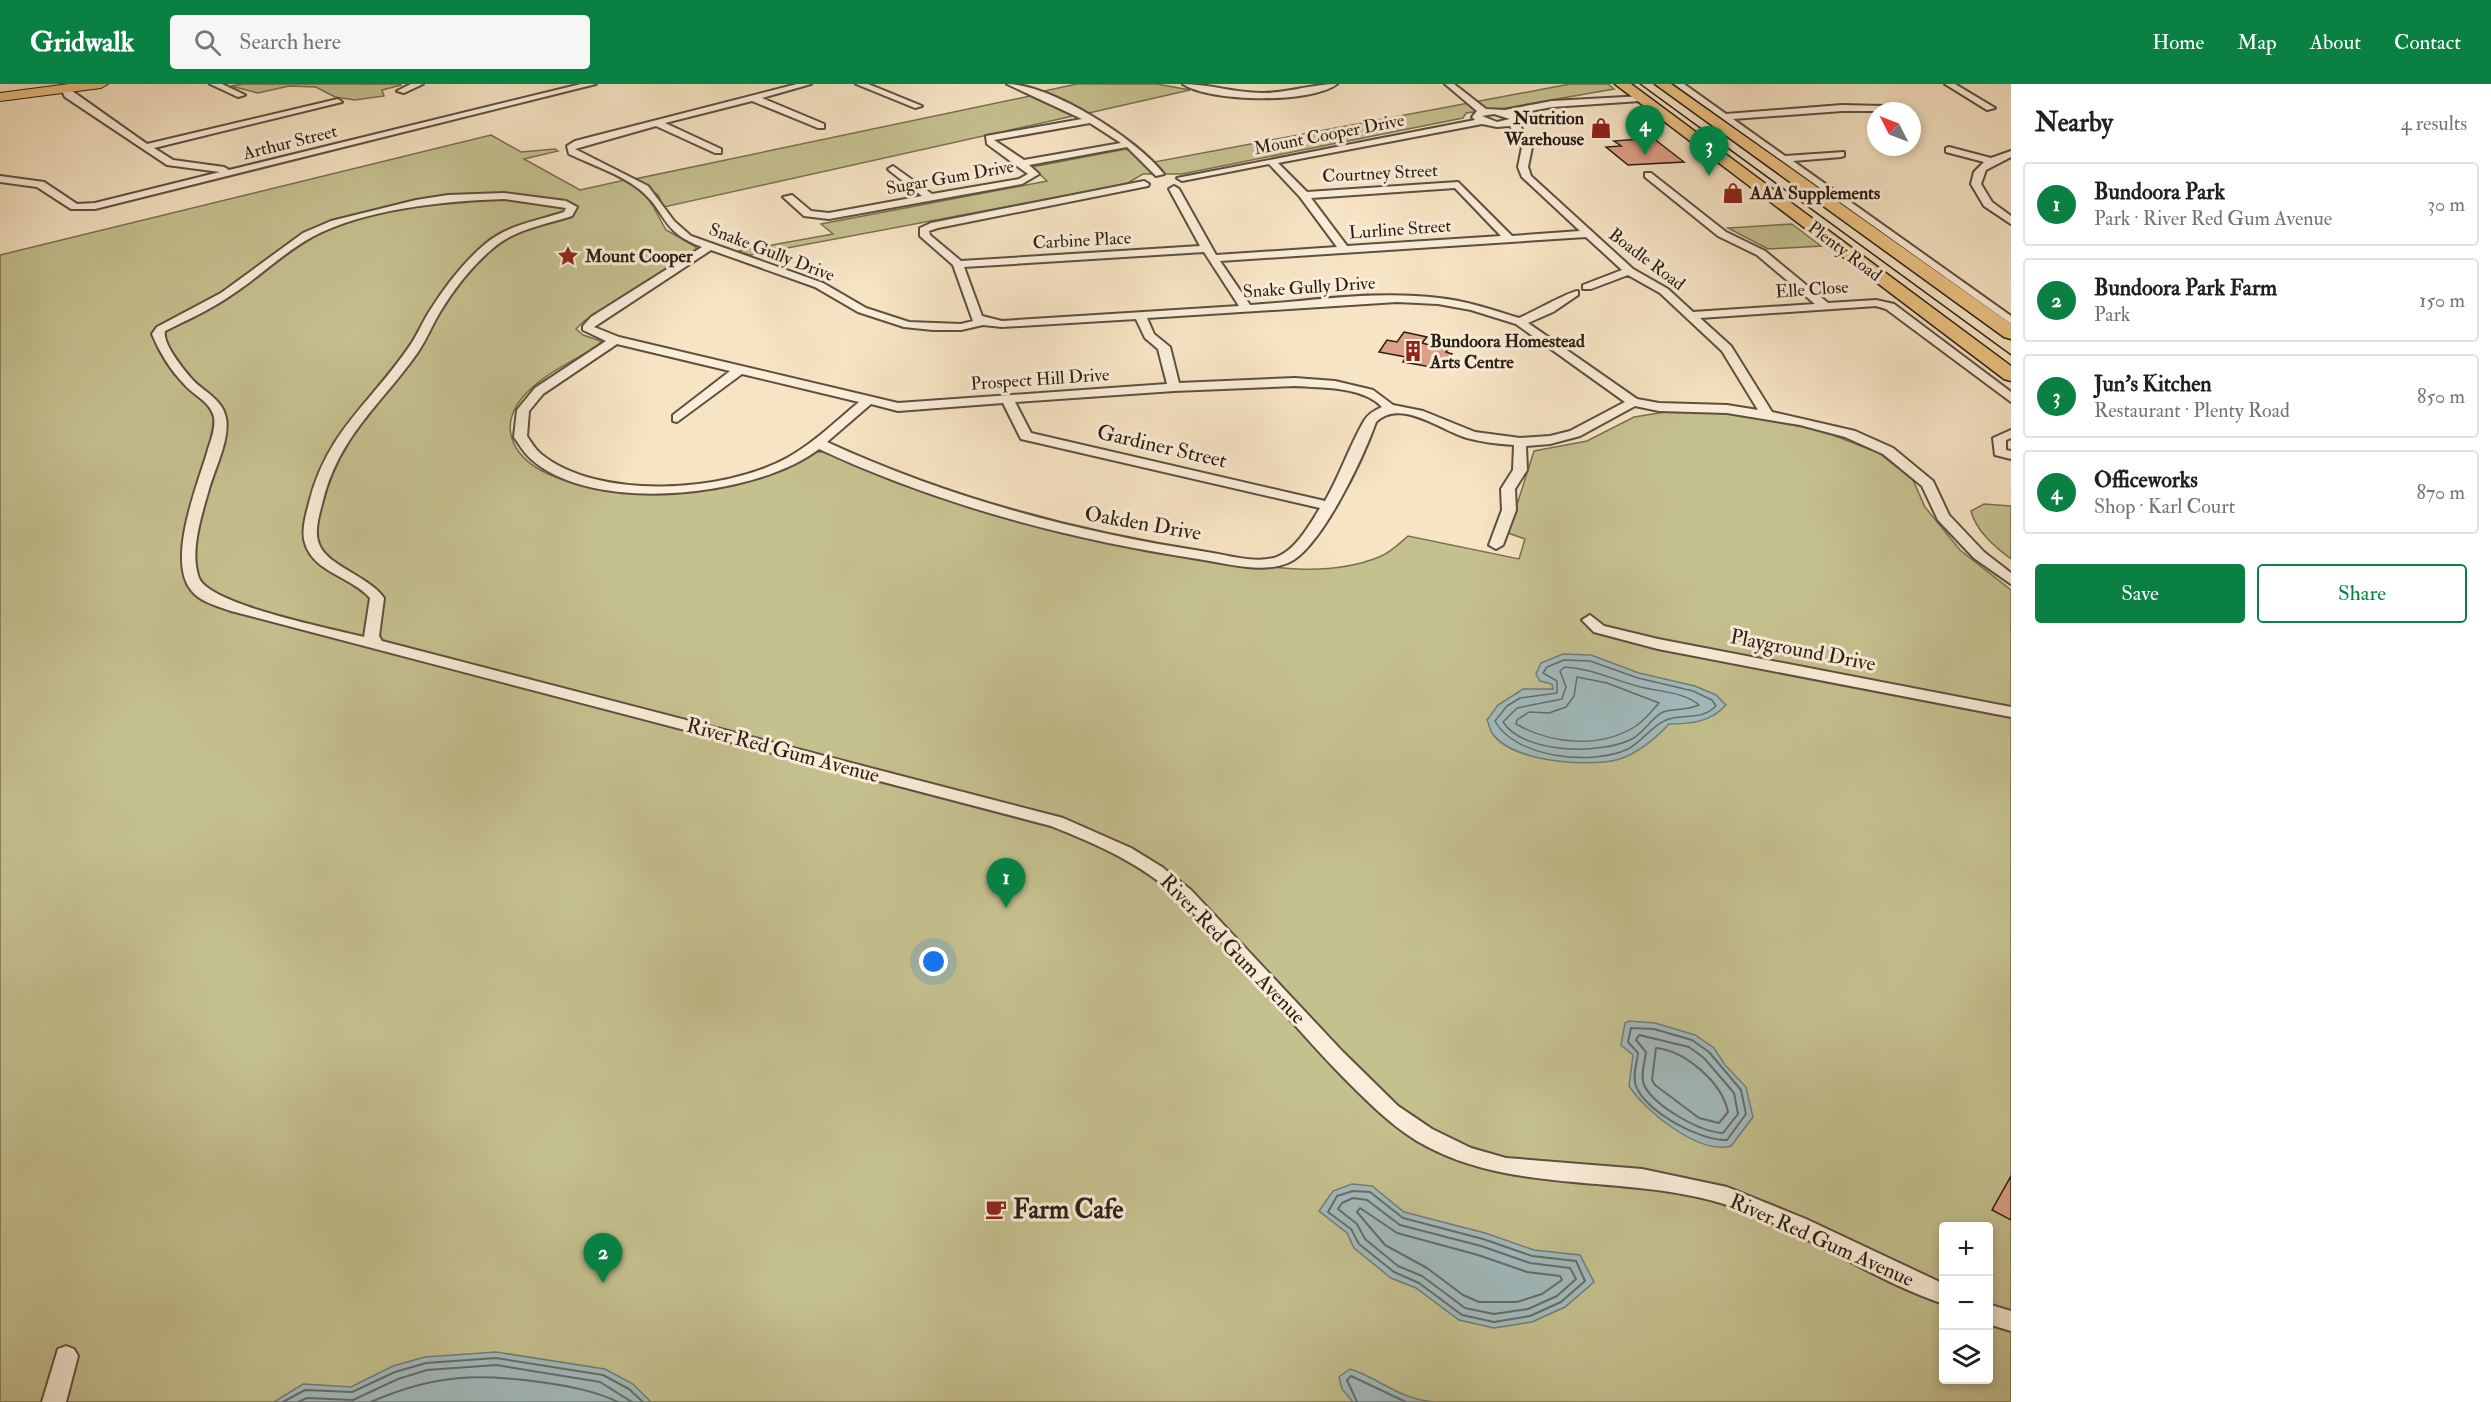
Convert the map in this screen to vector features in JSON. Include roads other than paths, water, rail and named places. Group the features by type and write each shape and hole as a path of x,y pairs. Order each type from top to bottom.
{"highway":[{"name":"Plenty Road","path":"1662,84 1679,90 1828,196 2011,333"},
{"name":"Plenty Road","path":"1623,85 2011,375"},
{"path":"1642,99 1679,90"}],"main road":[{"path":"0,96 100,84"}],"street":[{"path":"214,84 241,95"},
{"path":"401,91 419,84"},
{"name":"Arthur Street","path":"0,179 40,184 69,205 80,208 592,84"},
{"path":"657,123 807,84"},
{"path":"860,84 918,106"},
{"path":"1011,84 1090,120 1149,158 1159,174 1144,177 1152,187"},
{"path":"1187,84 1217,91 1270,94 1310,92 1333,84"},
{"path":"1449,84 1483,116 1498,124 1515,124 1560,107 1642,99"},
{"path":"1949,84 1990,108"},
{"path":"1600,100 1622,91 1623,85"},
{"path":"65,88 68,95 170,163 237,171"},
{"path":"1679,90 1724,117 1783,159 1828,196 2011,321"},
{"path":"753,98 821,126"},
{"path":"1483,116 1552,104 1642,99"},
{"path":"146,147 338,102"},
{"path":"1610,103 1638,106 1662,114"},
{"path":"1724,117 1867,108"},
{"path":"1504,113 1515,124"},
{"name":"Mount Cooper Drive","path":"1159,174 1182,178 1272,162 1483,116"},
{"path":"1022,163 990,142 989,138 1090,120"},
{"path":"657,123 718,151"},
{"name":"Snake Gully Drive","path":"657,123 578,143 570,148 572,152 636,183 650,194 672,228 687,238 819,285 845,302 883,318 933,327 961,327 982,321 1002,324 1413,299 1473,307 1520,322 1633,402 1659,407 1727,409 1767,415 1850,434 1888,451 1928,484 1943,517 1979,555 2011,580"},
{"name":"Boadle Road","path":"1515,124 1527,147 1523,172 1629,271 1664,291 1692,315 1727,350 1767,415"},
{"name":"Sugar Gum Drive","path":"1022,163 1129,144"},
{"path":"1949,150 1992,161"},
{"path":"1783,159 1841,154"},
{"path":"2011,154 1992,161 1978,172 1977,190 1988,204 2011,220"},
{"path":"1272,162 1304,195 1344,249"},
{"name":"Sugar Gum Drive","path":"788,197 808,214 824,217 1029,179 1034,174 1022,163"},
{"path":"190,167 203,172 206,176 203,180"},
{"path":"893,169 931,198"},
{"path":"1649,175 1722,234 1761,253 1825,306"},
{"path":"982,321 976,317 958,264 925,236 924,230 935,225 1152,187 1174,189 1185,183 1182,178"},
{"name":"Courtney Street","path":"1304,195 1458,185 1509,239"},
{"path":"1174,189 1207,249 1215,258 1246,309"},
{"name":"River Red Gum Avenue","path":"375,643 371,636 377,598 366,584 322,559 311,543 310,530 318,488 327,464 345,432 363,407 412,351 436,310 489,246 516,231 568,214 572,207 566,204 504,196 448,198 335,223 307,235 256,275 225,295 171,322 158,334 187,380 215,404 220,418 218,436 198,505 187,566 196,587 211,598 236,608 1057,822 1107,841 1159,872 1185,894 1390,1112 1425,1136 1465,1155 1506,1166 1642,1178 1727,1196 1820,1235 1939,1293"},
{"name":"Lurline Street","path":"1215,258 1587,234"},
{"name":"Prospect Hill Drive","path":"710,247 595,319 586,328 615,340 869,400 910,407 1174,387 1322,383 1369,393 1383,401 1390,409 1415,412 1471,435 1520,442 1538,442 1579,434 1633,402"},
{"name":"Carbine Place","path":"958,264 1207,249"},
{"path":"1587,286 1629,271"},
{"path":"1520,322 1550,310 1574,293"},
{"name":"Elle Close","path":"1692,315 1876,303 1890,306 2011,398"},
{"path":"1140,316 1149,336 1164,347 1174,387"},
{"path":"615,340 539,391 524,410 520,437 536,458 573,477 629,489 694,487 748,478 789,463 820,444 869,400"},
{"path":"677,418 739,370"},
{"name":"Gardiner Street","path":"1008,400 1021,430 1026,436 1032,438 1329,506"},
{"name":"Oakden Drive","path":"820,444 863,465 932,492 1013,517 1087,535 1247,561 1283,559 1298,550 1329,506 1370,421 1375,414 1390,409"},
{"path":"2011,434 1999,438 2000,452 2011,455"},
{"path":"1496,545 1509,510 1508,489 1520,470 1520,442"},
{"name":"Playground Drive","path":"1590,620 1599,629 1658,644 2011,712"},
{"path":"1993,1315 2011,1321"},
{"path":"54,1402 66,1356"}],"water":[{"path":"1563,654 1591,655 1639,673 1695,686 1716,695 1726,705 1714,715 1700,721 1669,724 1641,749 1620,759 1607,762 1552,760 1516,751 1502,743 1492,733 1487,720 1498,705 1523,689 1553,689 1552,684 1540,681 1536,674 1541,663"},
{"path":"1629,1021 1655,1023 1695,1035 1714,1048 1725,1065 1746,1087 1753,1117 1731,1146 1718,1147 1689,1138 1660,1118 1637,1096 1629,1086 1633,1055 1621,1045 1625,1023"},
{"path":"1352,1184 1372,1186 1404,1212 1485,1233 1534,1250 1580,1255 1594,1282 1565,1307 1532,1322 1494,1328 1459,1320 1416,1288 1391,1278 1354,1248 1347,1233 1319,1211 1333,1191"},
{"path":"496,1352 605,1369 633,1384 651,1402 274,1402 303,1384 351,1387 393,1366 425,1357"},
{"path":"1350,1369 1410,1397 1434,1402 1353,1402 1342,1389 1339,1377"}],"tram line":[{"path":"1640,84 2011,355"}],"place":[{"name":"Nutrition Warehouse","path":"1601,128"},
{"name":"Officeworks","path":"1645,155"},
{"name":"Jun's Kitchen","path":"1709,176"},
{"name":"AAA Supplements","path":"1733,193"},
{"name":"Mount Cooper","path":"568,256"},
{"name":"Bundoora Homestead Arts Centre","path":"1413,351"},
{"name":"Bundoora Park","path":"1006,908"},
{"name":"Farm Cafe","path":"996,1209"},
{"name":"Bundoora Park Farm","path":"603,1283"}]}
